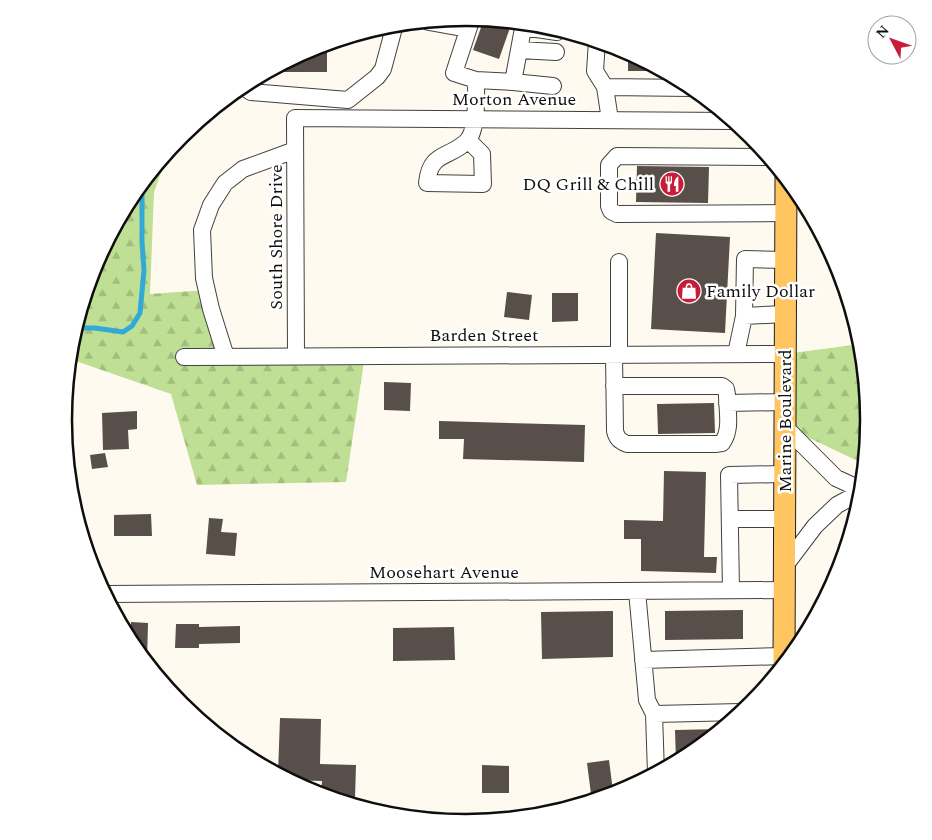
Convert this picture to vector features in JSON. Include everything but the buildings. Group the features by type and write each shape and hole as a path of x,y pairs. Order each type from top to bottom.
{"main road":[{"name":"Marine Boulevard","path":"784,652 786,191"}],"street":[{"path":"469,26 454,73 476,80 553,86"},
{"path":"513,82 522,31"},
{"path":"249,92 348,100 377,77 383,69 392,33"},
{"path":"597,48 596,71 605,87 610,120"},
{"path":"519,50 556,52"},
{"path":"468,140 475,119 476,80"},
{"path":"605,87 677,88"},
{"name":"Morton Avenue","path":"295,118 722,121"},
{"name":"South Shore Drive","path":"295,118 296,356"},
{"path":"226,357 211,309 204,278 202,230 210,205 225,183 243,169 295,150"},
{"path":"759,157 617,156 609,165 609,206 611,211 617,214 786,213"},
{"path":"736,354 744,316 745,259 786,260"},
{"path":"614,386 722,386 726,389 728,432 722,443 627,444 617,438 615,431 614,386 620,262"},
{"path":"744,316 785,314"},
{"name":"Barden Street","path":"184,357 784,354"},
{"path":"727,404 784,402"},
{"path":"784,426 836,478 854,487"},
{"path":"731,590 729,475 784,474"},
{"path":"784,567 815,526 837,505 852,497"},
{"path":"730,519 784,519"},
{"name":"Moosehart Avenue","path":"113,594 784,590"},
{"path":"637,591 646,700 654,714 656,765"},
{"path":"643,660 778,660"},
{"path":"654,714 730,712"}],"green space":[{"path":"162,170 154,192 150,294 207,290 219,357 365,355 346,482 197,485 171,394 77,361 86,318 102,269 125,223"},
{"path":"852,345 859,394 860,420 857,461 784,426 785,354"}],"waterway":[{"path":"84,328 123,332 132,326 140,313 144,270 142,197"}],"place":[{"name":"DQ Grill & Chill","path":"672,184"},
{"name":"Family Dollar","path":"689,291"}]}
